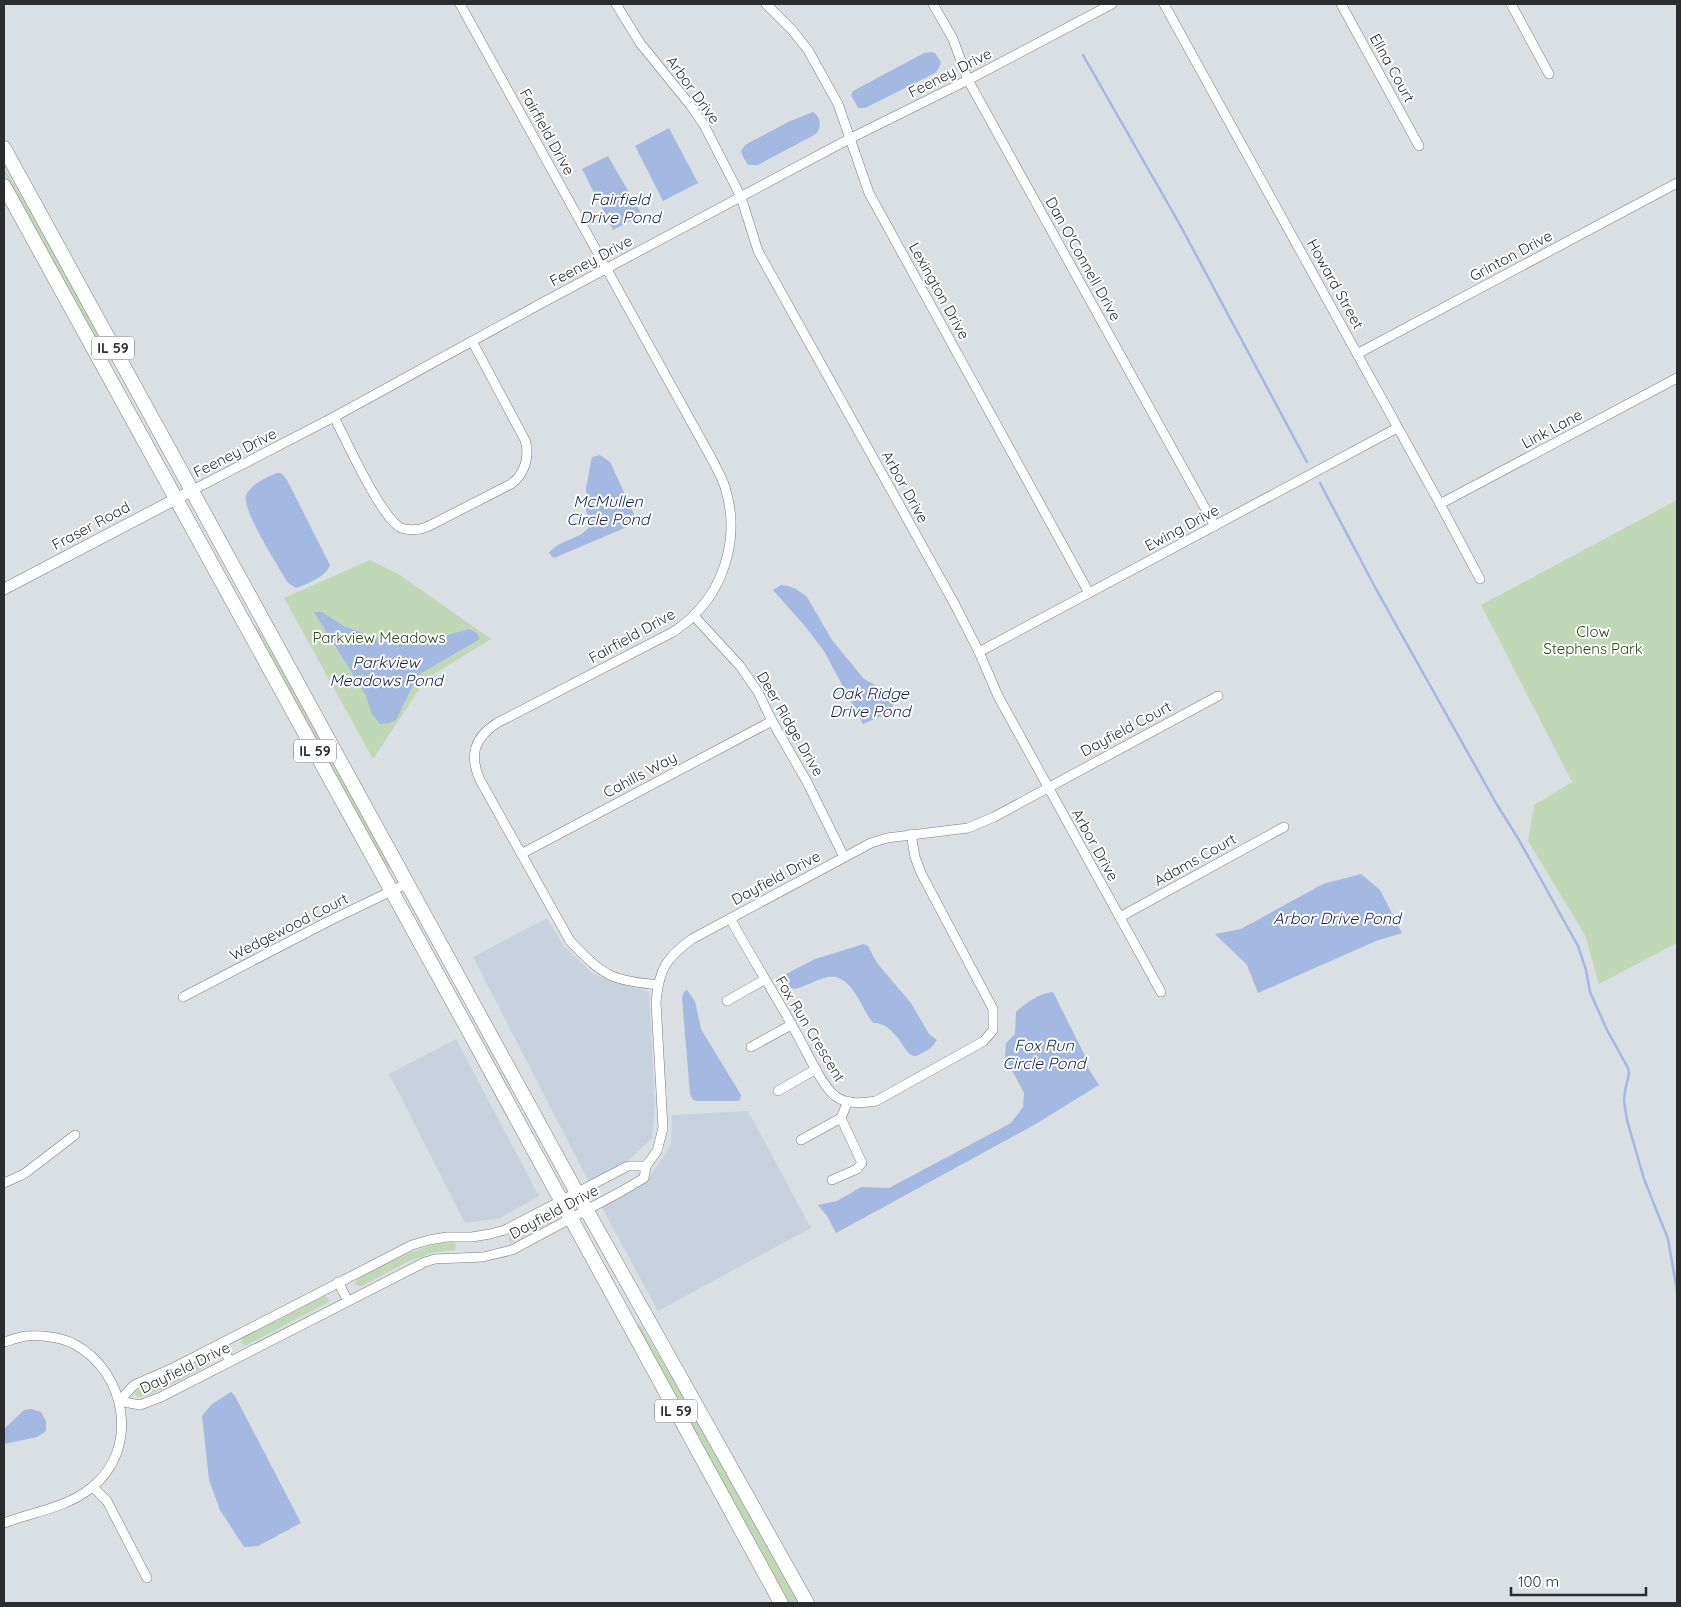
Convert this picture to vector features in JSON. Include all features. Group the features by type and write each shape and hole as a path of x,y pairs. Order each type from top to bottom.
{"main road":[{"name":"IL 59","path":"4,148 577,1193 807,1603"},
{"name":"IL 59","path":"4,186 562,1200 781,1603"}],"street":[{"name":"Fairfield Drive","path":"460,4 714,463 726,491 731,521 728,553 721,577 710,596 694,616 673,632 497,723 485,732 478,741 474,757 476,771 570,941 589,959 611,975 632,982 658,985"},
{"name":"Arbor Drive","path":"616,4 640,42 704,125 741,197 758,251 954,603 979,652 998,696 1162,992"},
{"name":"Lexington Drive","path":"766,4 792,30 808,50 838,104 849,139 873,200 1089,593"},
{"name":"Dan O'Connell Drive","path":"933,4 952,39 968,80 1214,526"},
{"name":"Feeney Drive","path":"191,490 334,417 849,139 968,80 1112,4"},
{"name":"Howard Street","path":"1164,4 1480,579"},
{"name":"Ellna Court","path":"1341,4 1419,146"},
{"path":"1511,4 1549,74"},
{"name":"Grinton Drive","path":"1357,354 1677,184"},
{"path":"334,417 384,512 400,527 418,530 427,527 511,484 520,476 525,467 528,452 527,446 472,341"},
{"name":"Link Lane","path":"1440,504 1677,378"},
{"name":"Ewing Drive","path":"979,652 1397,428"},
{"name":"Fraser Road","path":"4,588 191,490"},
{"name":"Deer Ridge Drive","path":"694,616 740,666 758,692 772,721 807,782 844,857"},
{"name":"Dayfield Court","path":"1048,787 1218,696"},
{"name":"Cahills Way","path":"521,854 772,721"},
{"name":"Dayfield Drive","path":"119,1401 140,1405 161,1397 425,1262 436,1259 484,1257 512,1250 587,1211 644,1178 646,1166 657,1151 663,1128 656,1002 658,985 662,970 675,951 692,939 730,918 871,843 911,834 968,828 994,817 1048,787"},
{"name":"Adams Court","path":"1120,918 1284,827"},
{"name":"Fox Run Crescent","path":"730,918 816,1070 836,1097 858,1104 876,1101 984,1041 993,1030 993,1009 921,873 915,857 911,834"},
{"name":"Wedgewood Court","path":"183,997 327,922 408,883"},
{"path":"727,1001 764,980"},
{"path":"751,1047 792,1025"},
{"path":"778,1091 816,1070"},
{"path":"801,1140 841,1118 848,1101"},
{"path":"832,1180 857,1168 862,1163 841,1118"},
{"path":"4,1183 24,1174 75,1135"},
{"name":"Dayfield Drive","path":"119,1401 134,1385 221,1343 412,1245 446,1237 472,1237 505,1230 628,1166 646,1166"},
{"path":"338,1282 348,1301"},
{"path":"4,1342 25,1336 50,1337 74,1344 97,1362 113,1382 119,1401 122,1430 117,1453 108,1469 92,1487 74,1500 4,1523"},
{"path":"221,1343 230,1362"},
{"path":"92,1487 107,1501 147,1578"}],"shaded area":[{"path":"547,918 563,945 593,974 649,992 655,1105 652,1138 629,1160 590,1184 473,957"},
{"path":"456,1039 539,1196 500,1218 465,1223 389,1074"},
{"path":"748,1111 811,1228 658,1311 601,1206 647,1181 671,1145 672,1115"}],"green space":[{"path":"4,168 29,208 114,361 111,362 84,319 4,172"},
{"name":"Clow Stephens Park","path":"1677,500 1677,943 1599,984 1585,935 1528,841 1534,805 1572,782 1481,605"},
{"name":"Parkview Meadows","path":"370,560 400,575 491,639 426,679 373,759 284,598"},
{"path":"256,626 284,671 392,867 387,869 253,627"},
{"path":"550,1215 552,1222 514,1242 510,1242 509,1235"},
{"path":"453,1242 456,1245 455,1250 433,1253 411,1260 362,1286 355,1284 357,1279 415,1251"},
{"path":"325,1296 329,1301 327,1303 247,1345 241,1343 242,1338"},
{"path":"639,1323 673,1379 799,1603 788,1603 637,1325"},
{"path":"203,1358 208,1359 210,1363 208,1365 162,1389 137,1397 135,1392 137,1390"}],"water":[{"path":"924,53 935,53 941,62 935,73 865,108 858,108 851,95 853,91"},
{"path":"813,112 820,122 816,134 758,165 748,165 741,151 745,145 788,122"},
{"path":"669,128 698,183 663,201 635,146"},
{"name":"Fairfield Drive Pond","path":"608,156 642,215 613,230 582,169"},
{"name":"McMullen Circle Pond","path":"600,455 610,462 634,514 627,527 554,558 549,553 554,548 586,531 590,526 586,510 586,488 592,457"},
{"path":"277,473 281,473 286,478 330,565 325,573 311,582 296,588 288,583 270,553 255,526 246,503 246,496 251,488"},
{"name":"Oak Ridge Drive Pond","path":"781,585 796,589 807,597 832,640 864,679 886,691 894,703 888,713 863,724 824,651 773,590"},
{"name":"Parkview Meadows Pond","path":"314,612 322,612 345,627 395,643 430,640 469,629 477,633 480,639 418,675 396,720 380,724 372,714 365,694"},
{"name":"Arbor Drive Pond","path":"1361,874 1380,890 1402,933 1376,941 1258,993 1247,965 1215,934 1241,929 1323,884"},
{"path":"864,944 868,946 877,963 911,1003 929,1034 937,1040 927,1051 916,1056 911,1055 894,1033 881,1024 873,1023 855,993 843,980 836,977 828,977 798,988 789,987 785,979 786,974 815,959"},
{"path":"687,990 695,1001 701,1029 741,1095 740,1100 697,1101 693,1100 690,1094 682,998"},
{"name":"Fox Run Circle Pond","path":"1053,992 1087,1060 1088,1068 1099,1085 1034,1125 836,1233 827,1216 818,1205 837,1201 861,1187 889,1188 1011,1123 1023,1107 1024,1093 1005,1057 1006,1043 1015,1034 1016,1012 1033,999"},
{"path":"231,1392 235,1396 301,1523 258,1546 244,1547 220,1510 209,1480 202,1416 212,1404"},
{"path":"31,1409 41,1412 46,1421 46,1431 37,1437 4,1444 4,1429 24,1410"}],"waterway":[{"path":"1083,55 1179,223 1307,462"},
{"path":"1320,483 1376,589 1578,946 1586,970 1590,992 1607,1030 1628,1068 1629,1074 1624,1101 1627,1120 1644,1179 1668,1239 1677,1291"}]}
